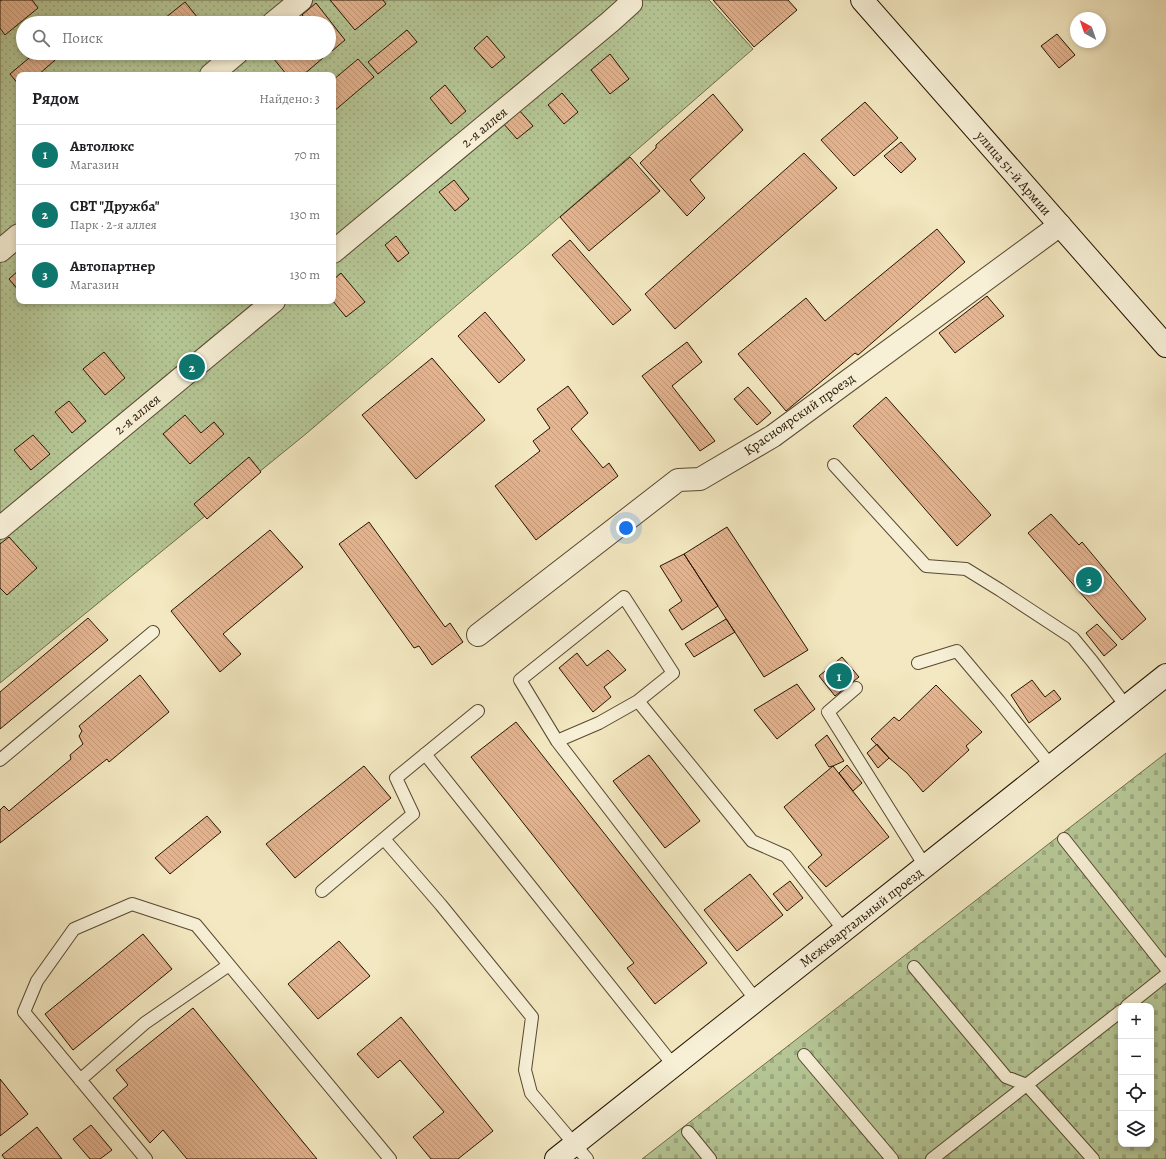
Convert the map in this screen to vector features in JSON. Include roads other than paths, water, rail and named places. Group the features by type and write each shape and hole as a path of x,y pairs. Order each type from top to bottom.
{"street":[{"path":"282,16 301,0"},
{"name":"2-я аллея","path":"336,250 610,22 631,3 630,0"},
{"name":"улица 51-й Армии","path":"862,0 1166,346"},
{"path":"215,72 229,60"},
{"name":"Красноярский проезд","path":"478,635 678,480 700,479 773,436 1060,225"},
{"path":"0,251 16,238"},
{"name":"2-я аллея","path":"0,528 270,304"},
{"name":"Межквартальный проезд","path":"556,1159 581,1152 674,1066 1166,675"}],"lane":[{"path":"834,465 926,566 966,569 1073,638 1126,706"},
{"path":"557,741 599,723 638,701 673,673 624,597 520,680 557,741 756,1000"},
{"path":"0,760 153,632"},
{"path":"918,663 956,651 999,700 1051,766"},
{"path":"856,688 828,712 925,866"},
{"path":"638,701 752,841 786,856 844,930"},
{"path":"322,891 413,814 396,778 478,711"},
{"path":"425,754 674,1066"},
{"path":"384,838 532,1017 526,1070 531,1093 581,1152"},
{"path":"1064,839 1166,968"},
{"path":"146,1159 24,1012 37,981 74,929 132,904 196,925 390,1159"},
{"path":"80,1080 145,1023 229,965"},
{"path":"914,967 1006,1077 1026,1085 1093,1159"},
{"path":"1131,1003 1166,975"},
{"path":"932,1159 1118,1012"},
{"path":"804,1055 892,1159"},
{"path":"688,1132 710,1159"}],"place":[{"name":"СВТ \"Дружба\"","path":"192,367"},
{"name":"Автопартнер","path":"1089,580"},
{"name":"Автолюкс","path":"839,676"}]}
